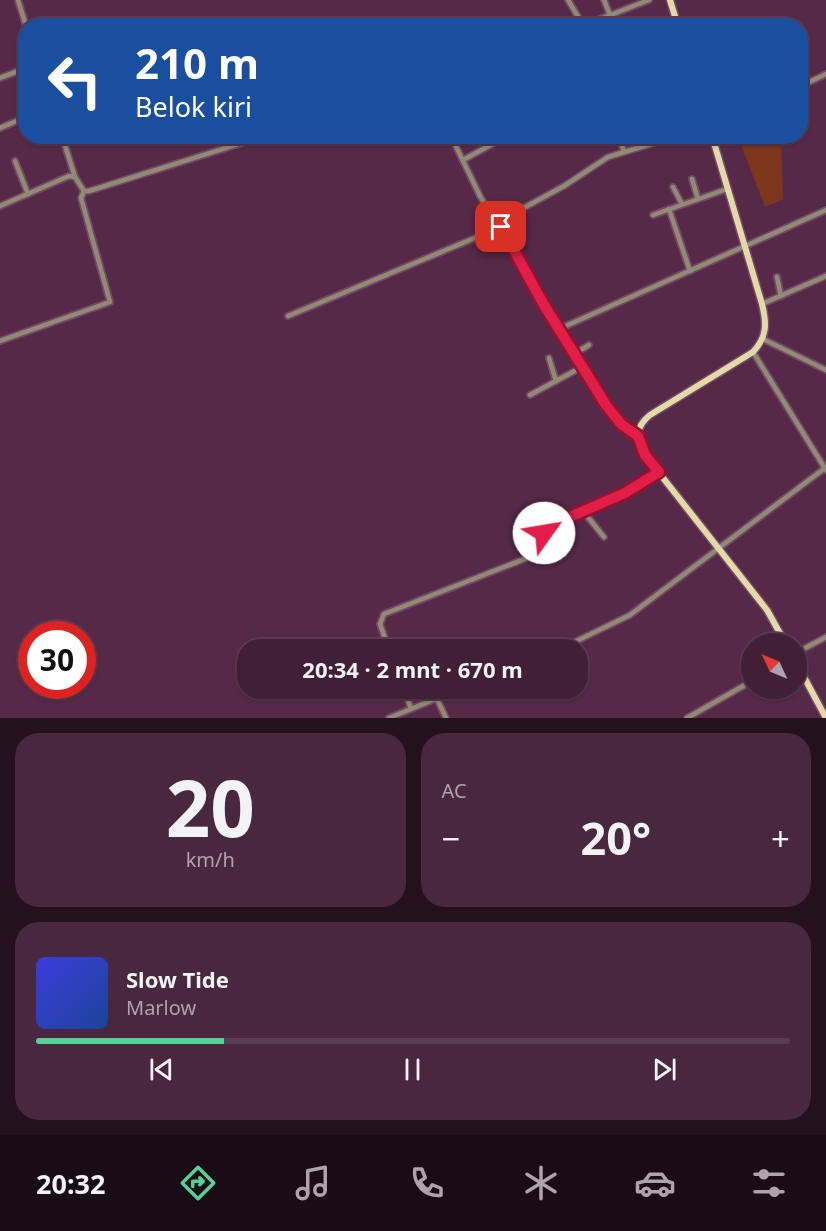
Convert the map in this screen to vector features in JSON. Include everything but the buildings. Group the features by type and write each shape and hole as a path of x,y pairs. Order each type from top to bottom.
{"main road":[{"path":"670,0 676,18"},
{"path":"714,144 762,304 766,329 763,339 753,352 650,415 640,424 638,436 645,455 767,610 780,633"},
{"path":"807,683 826,718"}],"street":[{"path":"18,0 24,18"},
{"path":"568,0 579,18"},
{"path":"604,0 610,15"},
{"path":"602,18 648,0"},
{"path":"0,78 18,71"},
{"path":"808,83 826,74"},
{"path":"0,128 18,120"},
{"path":"65,144 75,177 84,191"},
{"path":"84,191 140,177 240,144"},
{"path":"455,144 480,196 500,224 582,367 615,418 638,436"},
{"path":"463,160 492,144"},
{"path":"621,144 624,151"},
{"path":"288,316 500,224 608,157 649,144"},
{"path":"15,161 28,194"},
{"path":"0,206 69,176 75,177"},
{"path":"692,179 699,199"},
{"path":"673,187 682,204"},
{"path":"653,215 727,189"},
{"path":"0,341 110,302 81,198 84,191"},
{"path":"669,209 690,271"},
{"path":"560,329 826,210"},
{"path":"762,304 826,276"},
{"path":"777,277 781,296"},
{"path":"763,339 826,370"},
{"path":"574,354 589,345"},
{"path":"581,639 630,615 825,469 753,352"},
{"path":"549,358 556,381"},
{"path":"530,395 582,367"},
{"path":"385,639 380,624 384,614 545,551 549,547 544,533 545,528 625,493 659,472"},
{"path":"583,512 604,537"},
{"path":"807,647 826,637"},
{"path":"687,718 741,687"},
{"path":"408,699 411,709"},
{"path":"389,718 437,699 446,718"}],"shaded area":[{"path":"781,144 783,199 765,207 741,145"}],"waterway":[{"path":"786,225 826,206"}],"route":[{"path":"501,227 544,305 606,405 621,424 638,436 645,455 659,472 625,493 549,526 544,533"}]}
